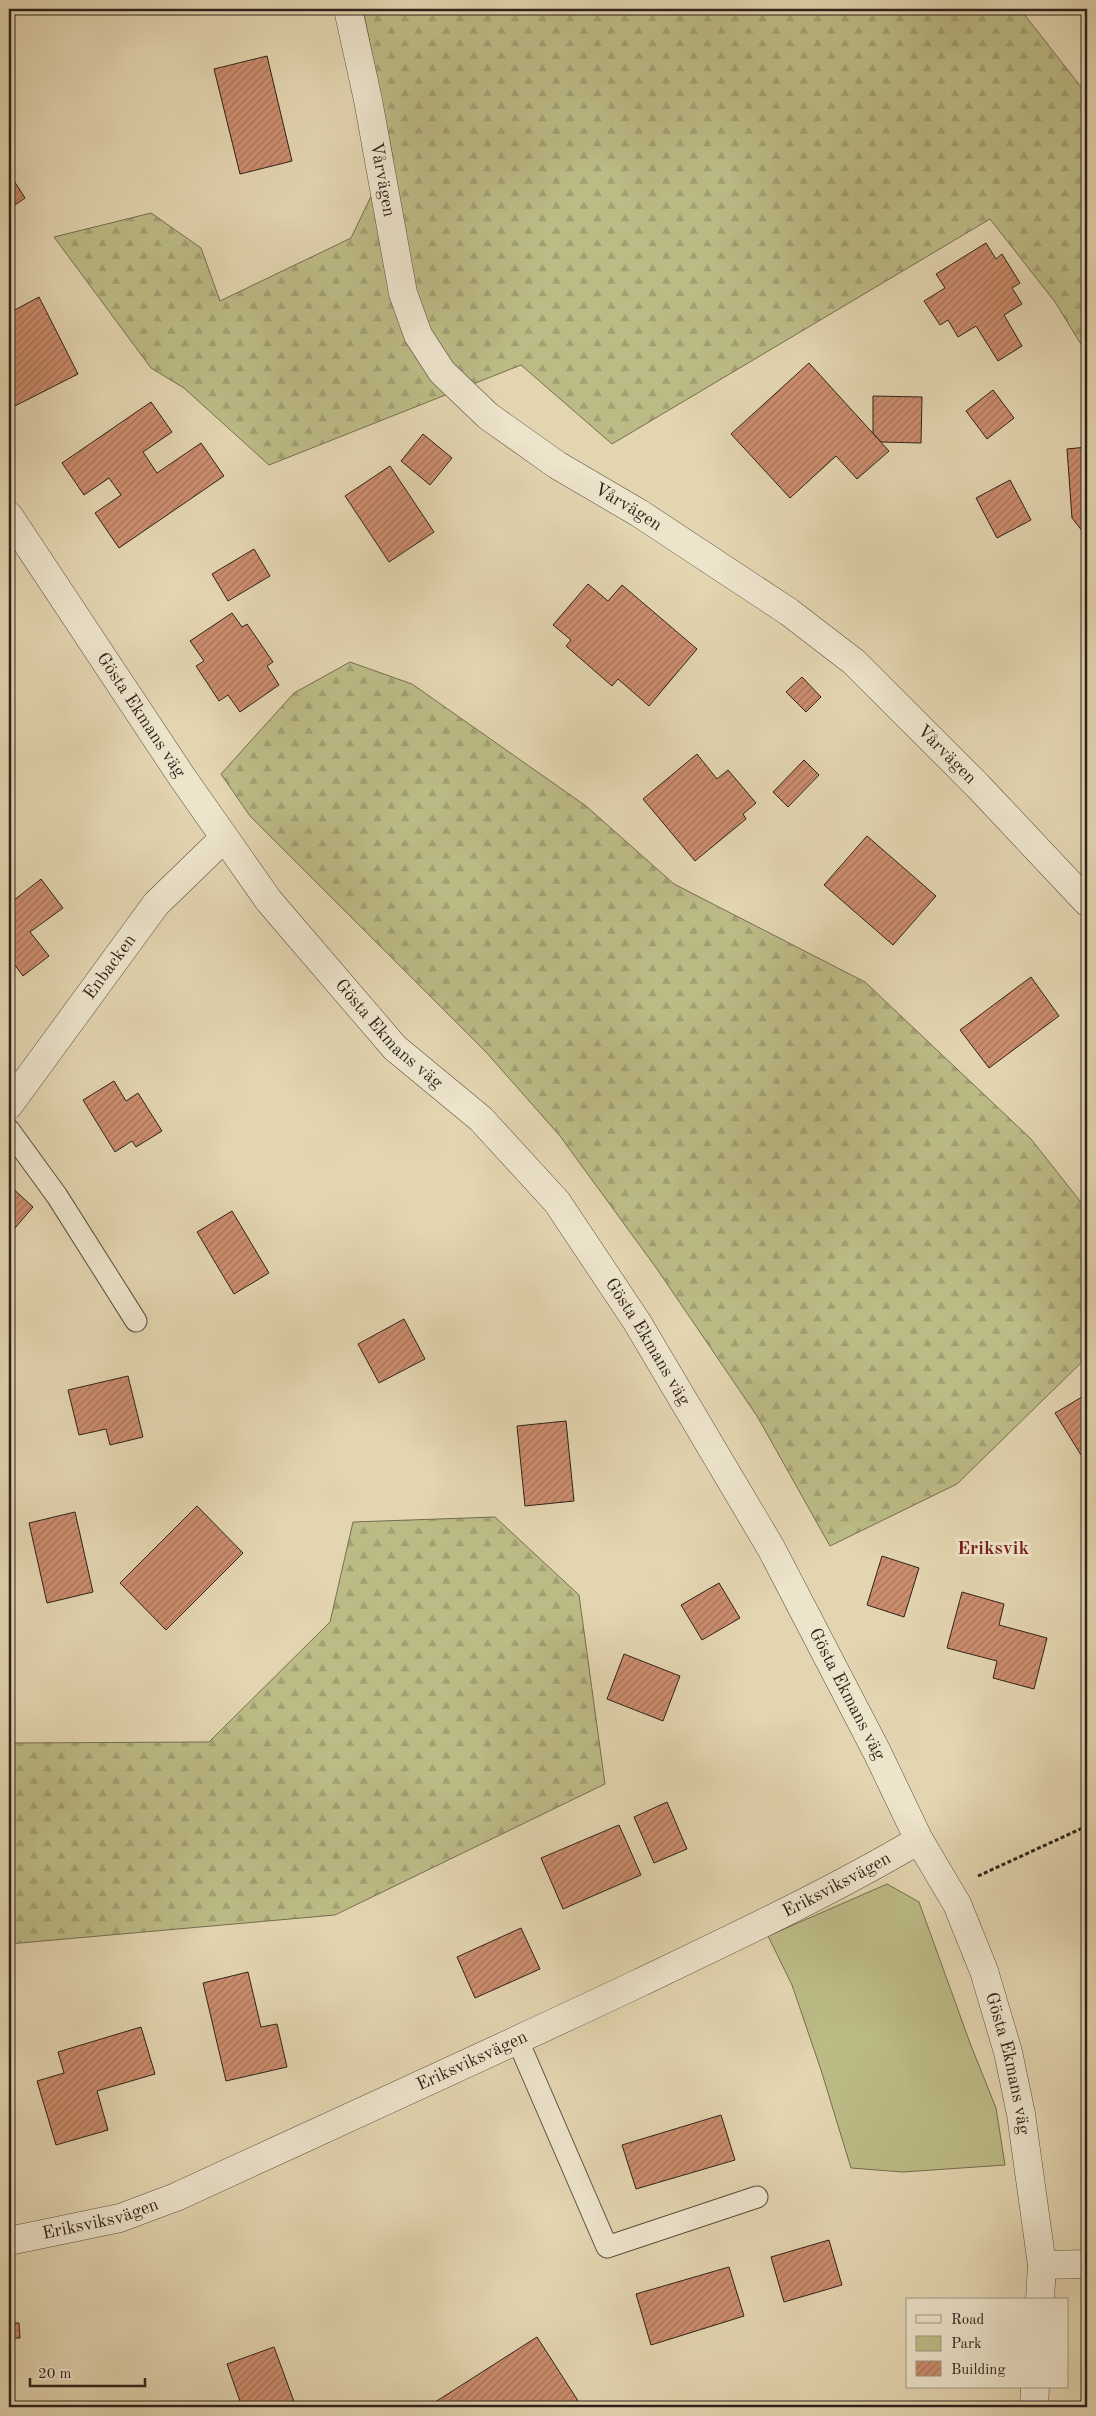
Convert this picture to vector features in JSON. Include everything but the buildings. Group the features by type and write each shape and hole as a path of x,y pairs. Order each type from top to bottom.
{"street":[{"name":"Vårvägen","path":"348,9 368,100 403,293 418,335 442,372 488,416 557,465 639,513 747,584 789,612 854,662 977,785 1087,902"},
{"name":"Gösta Ekmans väg","path":"9,516 268,901 396,1048 481,1119 557,1202 637,1322 770,1548 877,1752 919,1840 957,1904 984,1971 1008,2052 1021,2114 1042,2265 1040,2298"},
{"name":"Enbacken","path":"9,1106 156,904 224,838"},
{"name":"Eriksviksvägen","path":"9,2241 120,2218 176,2197 518,2041 856,1877 919,1840"},
{"path":"1042,2265 1087,2264"},
{"path":"1034,2407 1035,2388"}],"lane":[{"path":"9,1130 57,1196 136,1321"},
{"path":"518,2041 607,2247 756,2198"}],"path":[{"path":"948,1890 1087,1826"}],"green space":[{"path":"363,9 1020,9 1081,87 1087,90 1087,354 1055,302 990,219 612,444 521,365 269,465 184,388 151,368 54,237 151,213 201,248 220,301 351,238 392,153"},
{"path":"350,662 412,684 586,806 674,884 865,982 1031,1139 1087,1210 1087,1357 957,1484 830,1546 757,1416 657,1269 560,1136 486,1052 250,816 221,774 294,693"},
{"path":"495,1517 579,1595 605,1784 335,1915 9,1944 9,1743 209,1742 330,1622 353,1522"},
{"path":"887,1884 919,1902 970,2043 996,2108 1005,2165 903,2172 851,2168 821,2070 792,1985 768,1936"}],"district":[{"name":"Eriksvik","path":"993,1549"}]}
